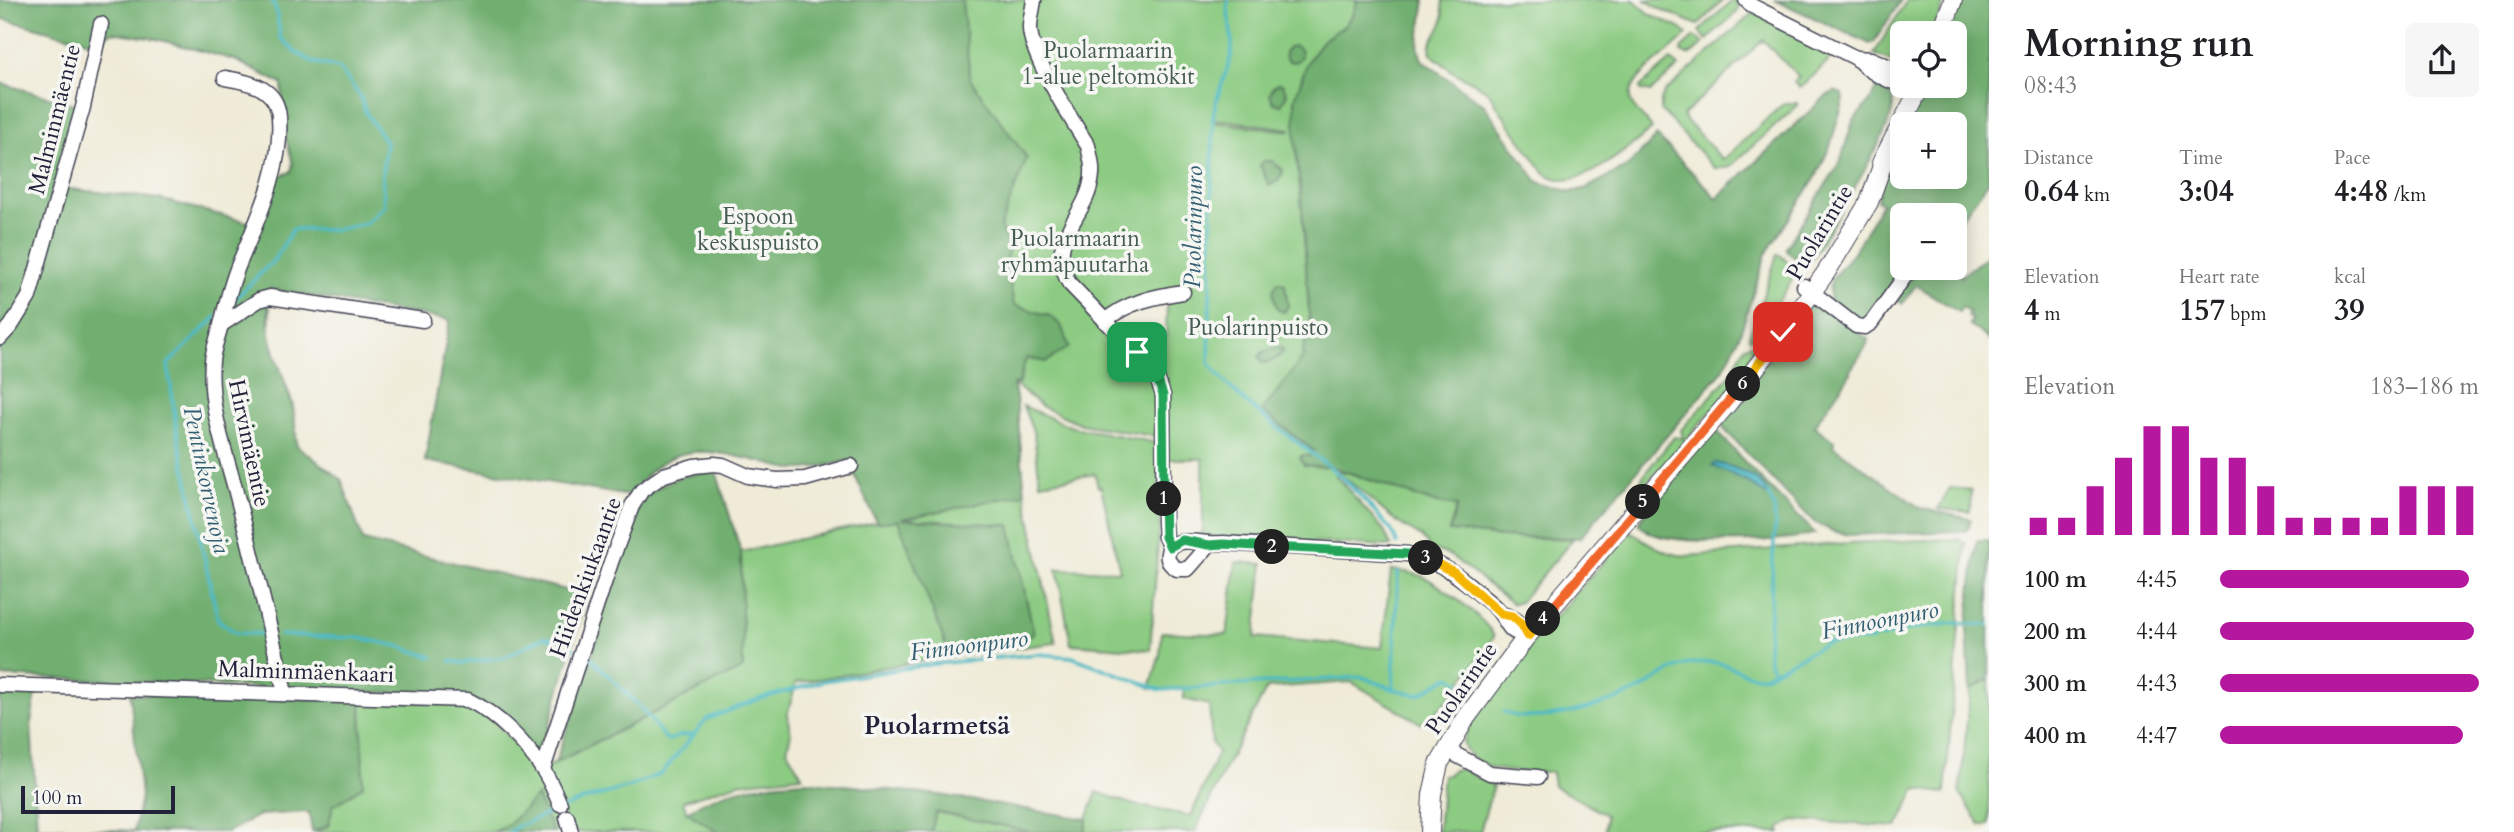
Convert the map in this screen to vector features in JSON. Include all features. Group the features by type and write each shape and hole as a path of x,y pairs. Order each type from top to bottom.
{"main road":[{"path":"1945,21 1953,0"},
{"name":"Puolarintie","path":"1430,832 1432,794 1439,764 1481,697 1528,636 1729,402 1758,363 1869,202 1886,155 1915,98"}],"street":[{"path":"1034,0 1029,29 1035,50 1058,97 1088,146 1090,155 1090,186 1064,237 1060,258 1063,271 1069,283 1155,372 1163,395 1164,522 1165,537 1170,547"},
{"path":"1746,0 1752,6 1856,58 1866,69 1890,80"},
{"name":"Malminmäentie","path":"0,338 29,298 83,107 101,24"},
{"path":"1856,58 1871,59 1890,67"},
{"name":"Hirvimäentie","path":"225,78 253,84 267,91 277,103 280,118 275,165 259,220 238,265 220,325 212,358 211,384 220,432 285,693"},
{"path":"1808,289 1856,326 1865,327 1871,323 1902,280"},
{"path":"1105,321 1112,314 1129,306 1161,295 1183,292"},
{"path":"220,325 259,300 270,297 424,320"},
{"name":"Hiidenkiukaantie","path":"543,769 611,562 632,506 642,490 664,475 694,466 723,465 748,476 777,480 805,479 851,466"},
{"path":"1209,545 1192,566 1182,570 1169,562 1170,547 1182,540 1209,545 1408,554 1427,559 1454,572 1501,614 1512,616 1522,625 1528,636"},
{"name":"Malminmäenkaari","path":"0,685 468,700 486,709 505,726 543,769 566,818"},
{"path":"1447,750 1490,773 1538,777"}],"green space":[{"name":"Espoon keskuspuisto","path":"0,0 1357,0 1352,16 1344,26 1322,41 1307,63 1295,99 1295,138 1310,325 1302,354 1305,355 1263,411 1335,471 1336,476 1383,529 1391,546 1201,537 1203,459 1168,459 1166,438 1081,424 1041,406 1014,384 1025,494 1056,643 950,656 796,683 787,715 791,733 787,750 802,776 738,783 683,801 687,812 718,832 314,832 328,826 333,806 363,786 361,700 467,704 492,719 522,751 556,806 561,807 543,769 743,668 741,552 877,522 848,461 815,468 791,469 723,454 689,452 659,464 630,496 425,461 450,320 270,289 270,340 293,405 297,446 341,479 363,541 587,595 540,757 497,711 471,695 0,676 0,83 83,107 60,188 159,199 251,223 270,205 279,176 291,172 293,163 285,135 282,84 235,60 157,39 112,32 94,43 0,18","holes":["1213,119 1290,129 1290,131 1213,122","1167,299 1166,336 1147,352 1135,355 1106,329 1116,317"]},
{"name":"Espoon keskuspuisto","path":"0,0 962,0 970,79 1027,158 1000,227 1009,247 1006,261 1014,305 1050,316 1061,325 1069,347 1046,362 1026,358 1019,383 1013,384 1025,494 901,519 1010,525 1034,634 950,656 898,520 877,523 848,461 815,468 791,469 723,454 689,452 659,464 630,496 425,461 450,320 270,289 270,333 293,407 297,446 341,479 363,541 587,595 540,757 497,711 394,693 0,676 0,83 83,107 60,188 159,199 251,223 279,176 291,172 293,163 285,135 282,84 235,60 157,39 112,32 94,43 0,18"},
{"path":"1357,0 1425,0 1418,48 1422,60 1484,105 1538,182 1571,192 1587,188 1628,166 1657,136 1717,198 1826,96 1835,91 1842,94 1844,100 1830,146 1816,177 1766,254 1739,337 1723,370 1580,538 1501,537 1449,531 1457,506 1432,502 1336,468 1304,465 1300,457 1310,456 1314,451 1262,411 1305,355 1302,354 1310,325 1295,138 1295,99 1307,63 1322,41 1344,26 1352,16"},
{"path":"1443,0 1634,0 1651,15 1687,34 1642,75 1631,93 1633,106 1652,129 1599,168 1569,179 1555,178 1543,171 1485,89 1453,72 1431,54 1432,41 1443,20"},
{"path":"1646,0 1723,0 1698,25"},
{"path":"1733,0 1738,4 1738,11 1707,40 1699,31"},
{"path":"1775,0 1901,0 1874,42 1870,44"},
{"path":"1907,0 1945,0 1937,21 1894,21"},
{"path":"1959,0 1989,0 1989,181 1967,211 1967,203 1890,203 1890,280 1898,280 1866,320 1858,320 1831,302 1829,289 1832,279 1855,250 1882,203 1877,200 1890,160 1890,189 1967,189 1967,112 1915,112 1921,98 1967,98 1967,21 1951,21"},
{"path":"1753,13 1758,13 1829,53 1828,62 1800,88 1794,82 1799,77 1763,40 1682,116 1723,160 1784,103 1798,105 1732,165 1714,168 1661,110 1661,100 1665,92"},
{"path":"1890,28 1890,60 1874,54"},
{"path":"1694,37 1704,43 1693,53 1687,55 1681,52 1681,49"},
{"path":"1290,46 1296,46 1301,54 1299,60 1290,62 1285,57 1285,51"},
{"path":"1671,60 1679,66 1651,92 1641,90 1640,87"},
{"path":"1279,83 1287,94 1281,105 1274,103 1270,95 1273,87"},
{"path":"1877,86 1890,93 1893,103 1890,119 1813,257 1799,261 1786,248 1840,162 1853,121 1870,101"},
{"path":"1264,161 1272,161 1283,170 1278,180 1269,185 1260,165"},
{"path":"1777,255 1798,271 1751,339 1749,337"},
{"path":"1989,255 1989,340 1969,324 1972,320 1967,316 1969,312 1962,307 1959,312 1916,285 1902,304 1896,298 1909,280 1967,280 1967,272"},
{"path":"1278,282 1285,284 1288,306 1284,312 1278,310 1274,299 1273,292"},
{"path":"1809,304 1819,304 1868,339 1867,345 1849,372 1851,373 1814,426 1834,441 1833,446 1920,508 1971,519 1968,529 1850,535 1832,531 1814,522 1723,428 1723,422 1745,398 1758,373"},
{"path":"1761,343 1728,391 1665,464 1636,489 1645,473 1674,437 1683,438 1681,430 1730,375 1745,346"},
{"path":"1278,347 1284,350 1280,356 1263,363 1259,357 1263,352"},
{"path":"1023,406 1072,427 1158,443 1160,518 1150,650 1071,644 1057,569 1120,571 1101,487 1098,487 1095,474 1040,483 1034,434"},
{"path":"1716,430 1815,533 1758,541 1707,541 1664,537 1649,532 1638,523 1692,451"},
{"path":"716,471 741,552 743,668 555,763 593,651 622,546 638,508 654,490 670,481"},
{"path":"1335,471 1347,472 1432,502 1457,506 1450,531 1501,537 1573,539 1520,602 1513,604 1451,556 1430,548 1419,536 1396,521"},
{"path":"1950,488 1971,490 1970,512 1938,509"},
{"path":"1630,531 1663,550 1686,556 1849,543 1958,539 1966,543 1945,793 1916,789 1897,827 1794,820 1780,828 1780,832 1605,832 1606,815 1554,786 1552,772 1501,770 1489,767 1469,754 1463,743 1470,722 1515,663"},
{"path":"1977,540 1989,540 1989,679 1970,690 1967,628"},
{"path":"1236,562 1263,564 1255,637 1382,648 1391,570 1416,574 1431,581 1474,613 1494,637 1445,704 1422,724 1351,682 1267,688 1195,832 1085,832 1097,792 1134,805 1191,816 1218,752 1212,744 1209,705 1184,699 1184,689 1150,688 1160,654 1162,632 1227,635"},
{"path":"1989,679 1989,825 1981,825 1960,794 1970,690"},
{"path":"0,692 36,693 31,722 37,827 134,831 141,796 130,694 361,700 363,786 333,806 328,826 312,832 309,812 259,815 228,832 0,832"},
{"path":"1462,769 1493,786 1480,832 1438,832 1443,775"},
{"path":"804,781 940,795 1087,819 1085,832 1031,832 936,812 931,832 718,832 687,812 728,792"},
{"path":"537,796 553,832 494,832 509,824"},
{"path":"936,811 1031,832 931,832"}],"water":[{"path":"1715,463 1738,469 1753,477 1768,494 1745,480 1712,466"}],"waterway":[{"name":"Pentinkorvenoja","path":"233,301 274,260 293,229 335,230 366,223 384,206 382,174 386,142 366,113 360,96 339,68 313,62 295,52 280,37 277,13 272,0"},
{"name":"Puolarinpuro","path":"1228,0 1232,48 1213,118 1209,363 1251,406 1348,483 1392,531 1397,543"},
{"name":"Pentinkorvenoja","path":"216,317 168,364 177,432 218,620 236,633 263,634"},
{"path":"1768,494 1774,507 1775,523 1768,649 1769,661 1774,671"},
{"name":"Puolarinpuro","path":"1393,689 1398,572"},
{"name":"Finnoonpuro","path":"1504,712 1534,717 1591,708 1639,690 1674,669 1692,664 1720,663 1751,675 1764,676 1827,643 1870,640 1918,628 1953,623 1989,625"},
{"name":"Pentinkorvenoja","path":"280,635 359,638 432,657"},
{"name":"Pentinkorvenoja","path":"450,661 463,663 505,657 544,637 574,649"},
{"name":"Finnoonpuro","path":"509,832 583,800 632,786 662,773 707,719 759,699 824,681 933,664 1038,654 1072,657 1161,690 1362,677 1418,695 1450,677 1460,682"},
{"name":"Pentinkorvenoja","path":"589,656 642,709 664,737 669,740 693,735"}],"district":[{"name":"Puolarmetsä","path":"937,725"}],"route":[{"path":"1137,352 1155,372 1163,395 1164,522 1165,537 1170,547 1182,540 1209,545 1415,555 1454,572 1501,614 1512,616 1522,625 1528,636 1729,402 1783,332"}],"park label":[{"name":"Puolarmaarin 1-alue peltomökit","path":"1108,63"},
{"name":"Puolarmaarin ryhmäpuutarha","path":"1075,251"},
{"name":"Puolarinpuisto","path":"1258,327"}]}
